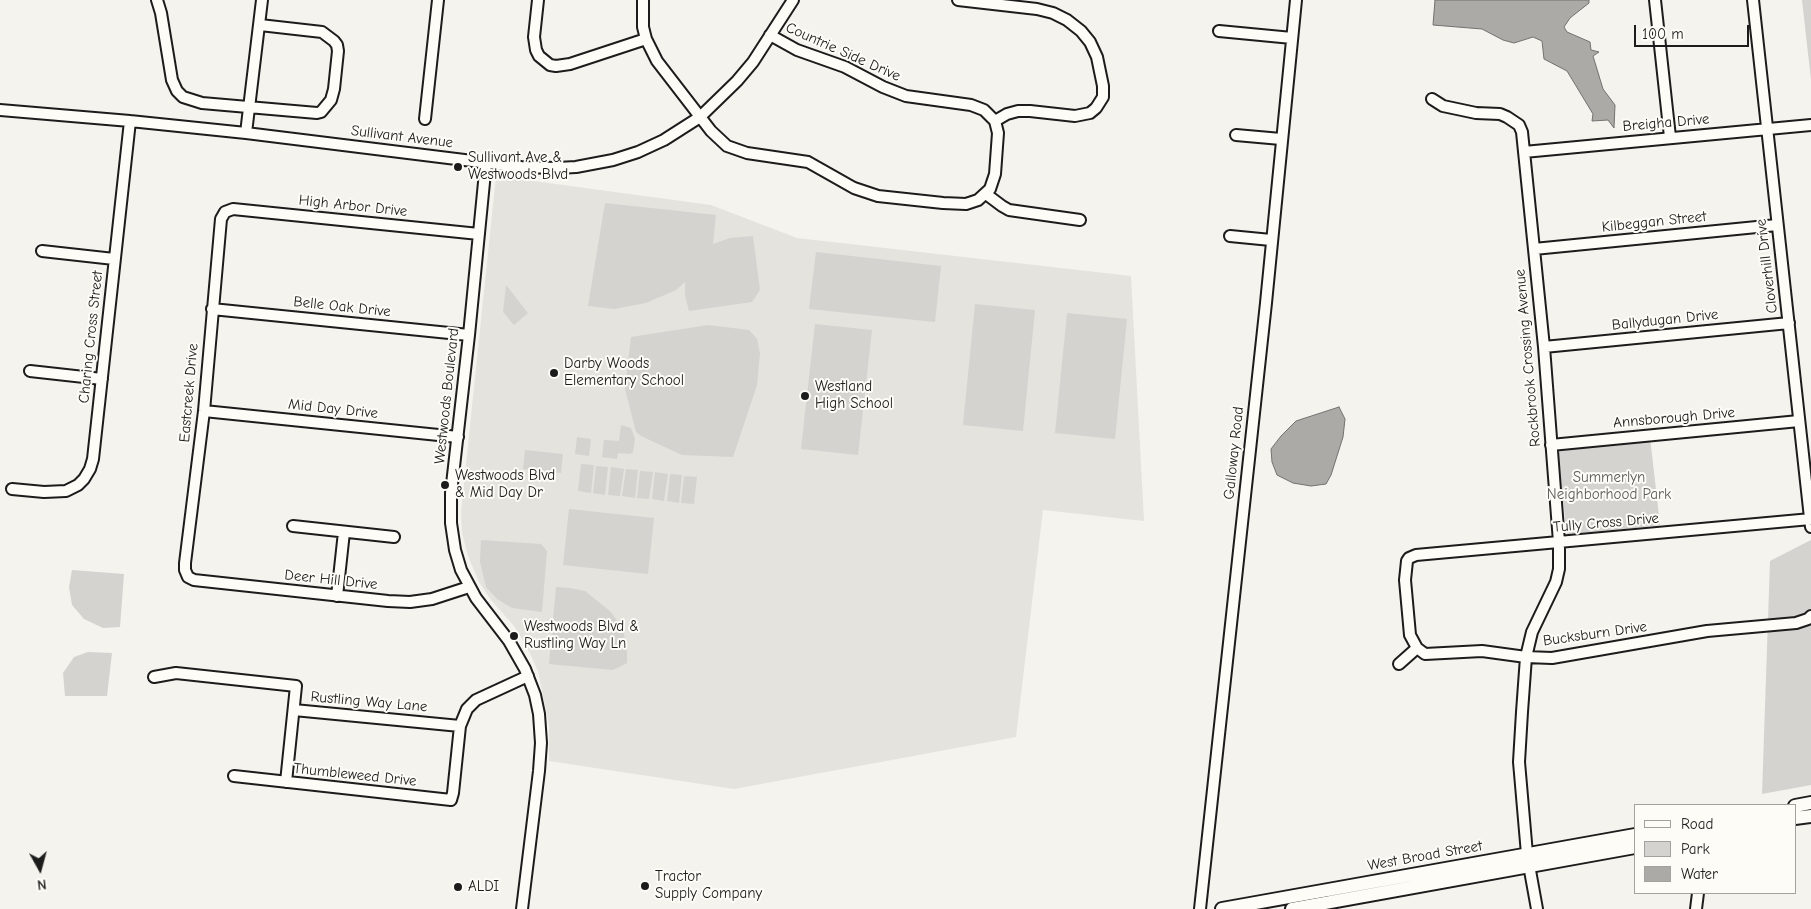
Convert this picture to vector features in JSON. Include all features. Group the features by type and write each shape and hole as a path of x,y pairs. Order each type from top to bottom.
{"main road":[{"path":"1796,806 1811,803"},
{"path":"1796,818 1811,816"},
{"name":"West Broad Street","path":"1292,909 1527,860 1634,835"},
{"name":"West Broad Street","path":"1222,909 1527,860 1634,847"}],"street":[{"path":"157,0 161,13 172,80 177,91 183,97 202,103 317,113 326,107 331,100 334,89 337,45 329,36 322,32 260,25"},
{"path":"246,133 262,0"},
{"path":"425,119 438,0"},
{"path":"538,0 534,37 536,50 539,56 550,65 570,64 646,39"},
{"path":"642,0 643,27 646,39 657,61 721,142 747,153 808,162 866,193 952,204 972,203 986,194 994,182 999,140 995,121 1007,114 1018,111 1075,116 1090,113 1096,108 1102,97 1101,72 1097,57 1090,42 1068,20 1054,13 1037,9 958,0"},
{"name":"Sullivant Avenue","path":"0,110 246,133 530,167 558,168 613,160 659,143 700,117 737,81 753,62 793,0"},
{"name":"Galloway Road","path":"1200,909 1296,0"},
{"path":"1655,0 1670,137"},
{"name":"Cloverhill Drive","path":"1754,0 1777,225 1811,522"},
{"path":"1219,31 1292,38"},
{"name":"Countrie Side Drive","path":"770,35 797,50 845,67 883,87 906,96 971,105 984,110 995,121"},
{"name":"Rockbrook Crossing Avenue","path":"1432,99 1444,106 1476,113 1500,114 1519,125 1522,132 1544,347 1559,542 1559,569 1556,582 1532,632 1526,657 1519,762 1527,860 1537,909"},
{"name":"Charing Cross Street","path":"12,489 44,492 66,491 78,485 90,469 93,459 130,121"},
{"name":"Breigha Drive","path":"1524,152 1811,124"},
{"path":"1236,135 1282,139"},
{"name":"Westwoods Boulevard","path":"486,162 451,493 450,523 461,570 483,608 510,641 528,676 539,714 541,743 522,909"},
{"path":"986,194 1009,210 1080,220"},
{"name":"High Arbor Drive","path":"225,212 233,209 478,234"},
{"name":"Eastcreek Drive","path":"188,577 185,563 204,411 221,219 225,212"},
{"name":"Kilbeggan Street","path":"1534,249 1777,225"},
{"path":"1230,236 1272,240"},
{"path":"42,251 114,259"},
{"name":"Belle Oak Drive","path":"212,308 469,335"},
{"name":"Ballydugan Drive","path":"1544,347 1789,323"},
{"path":"30,370 102,379"},
{"name":"Mid Day Drive","path":"204,411 458,437"},
{"name":"Annsborough Drive","path":"1551,445 1799,421"},
{"name":"Tully Cross Drive","path":"1417,648 1410,635 1405,580 1406,561 1416,555 1811,522"},
{"path":"293,526 394,537"},
{"path":"337,596 344,532"},
{"name":"Deer Hill Drive","path":"188,577 207,582 410,602 432,599 470,587"},
{"name":"Bucksburn Drive","path":"1417,648 1425,654 1482,651 1526,657 1552,658 1707,631 1796,623 1810,618"},
{"path":"1399,664 1417,648"},
{"name":"Rustling Way Lane","path":"154,677 176,673 296,686 294,710 460,726"},
{"path":"460,726 467,709 476,700 528,676"},
{"path":"286,782 294,710"},
{"name":"Thumbleweed Drive","path":"234,776 448,801 452,798 460,726"},
{"path":"1696,909 1698,894"}],"shaded area":[{"name":"Westland High School","path":"496,176 711,205 797,238 1131,276 1144,521 1043,510 1016,737 734,789 549,761 549,725 538,671 527,647 514,626 491,600 479,582 468,556 462,533 461,512"}],"green space":[{"path":"1802,0 1811,0 1811,80"},
{"path":"605,203 716,215 713,244 730,238 753,236 760,290 752,302 689,311 685,295 685,282 676,290 646,303 614,309 588,306"},
{"path":"816,252 941,266 935,322 809,309"},
{"path":"506,285 528,313 514,325 503,312"},
{"path":"975,304 1035,310 1023,431 963,425"},
{"path":"1067,313 1127,319 1115,439 1055,433"},
{"path":"815,324 872,330 858,455 801,449"},
{"path":"708,325 749,330 757,339 760,353 757,385 733,457 682,455 641,436 636,432 625,389 631,337"},
{"path":"621,425 631,428 635,439 633,452 630,454 618,453 617,459 602,457 604,440 619,441"},
{"path":"577,437 591,439 589,456 575,454"},
{"name":"Summerlyn Neighborhood Park","path":"1650,437 1660,525 1567,536 1557,447"},
{"path":"525,450 563,454 561,473 523,469"},
{"path":"581,464 594,465 591,493 578,491"},
{"path":"596,466 608,467 605,495 593,493"},
{"path":"611,467 624,469 620,496 608,495"},
{"path":"626,469 638,470 635,498 622,496"},
{"path":"640,471 653,472 649,499 637,498"},
{"path":"655,472 668,474 664,501 652,499"},
{"path":"670,474 682,475 679,503 667,501"},
{"path":"684,476 697,477 694,504 681,503"},
{"path":"569,509 654,518 648,574 563,565"},
{"path":"481,540 541,544 547,551 542,612 512,608 497,599 486,587 480,562"},
{"path":"1811,540 1811,785 1762,794 1770,561"},
{"path":"72,570 124,574 120,627 103,628 84,619 72,605 69,587"},
{"path":"556,587 585,591 611,612 623,629 627,649 627,663 613,670 549,664"},
{"path":"88,652 112,653 107,696 65,696 63,673 74,657"}],"water":[{"path":"1435,0 1589,0 1589,3 1570,18 1564,27 1567,32 1590,42 1591,50 1599,52 1593,56 1603,89 1615,105 1614,128 1608,120 1592,121 1593,114 1567,71 1544,59 1542,41 1533,37 1514,43 1503,40 1482,29 1433,25"},
{"path":"1339,407 1345,419 1343,437 1331,475 1326,484 1311,486 1293,483 1277,475 1272,462 1271,449 1281,436 1296,421"}],"place":[{"name":"Sullivant Ave & Westwoods Blvd","path":"458,167"},
{"name":"Darby Woods Elementary School","path":"554,373"},
{"name":"Westland High School","path":"805,396"},
{"name":"Westwoods Blvd & Mid Day Dr","path":"445,485"},
{"name":"Westwoods Blvd & Rustling Way Ln","path":"514,636"},
{"name":"Tractor Supply Company","path":"645,886"},
{"name":"ALDI","path":"458,887"}]}
